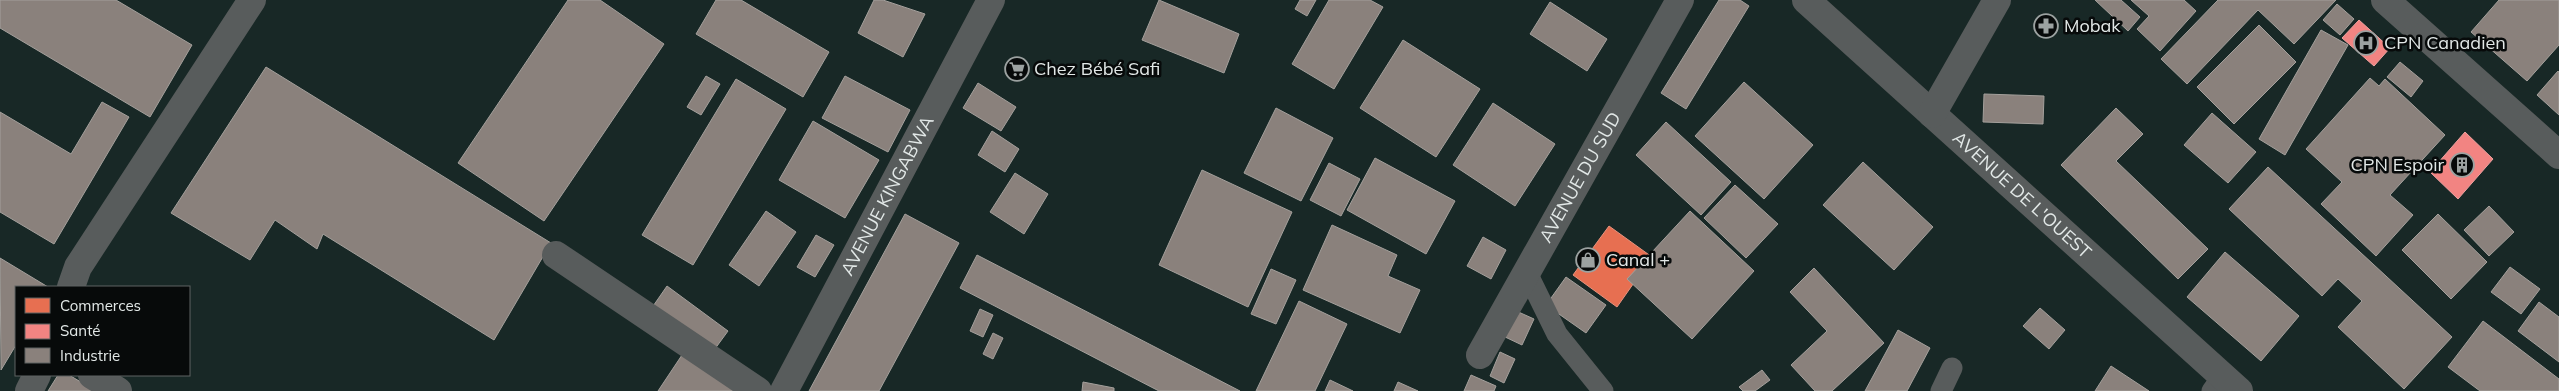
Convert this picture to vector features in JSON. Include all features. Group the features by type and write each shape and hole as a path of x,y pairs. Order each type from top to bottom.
{"street":[{"path":"71,286 78,267 252,0"},
{"name":"AVENUE KINGABWA","path":"784,391 992,0"},
{"name":"AVENUE DU SUD","path":"1480,355 1680,0"},
{"name":"AVENUE DE L'OUEST","path":"1806,0 1932,114 2224,386"},
{"path":"1932,114 1997,0"},
{"path":"2385,0 2559,155"},
{"path":"556,256 758,391"},
{"path":"29,391 36,376"},
{"path":"94,376 118,391"}],"lane":[{"path":"1527,273 1557,334 1603,391"},
{"path":"1941,391 1952,368"}],"shaded area":[{"path":"0,0 2559,0 2559,391 0,391"}],"building: Commerces":[{"path":"1609,226 1652,257 1617,307 1573,275"}],"building: Santé":[{"name":"CPN Canadien","path":"2359,20 2390,48 2374,66 2342,38"},
{"name":"CPN Espoir","path":"2465,132 2493,159 2458,199 2430,172"}],"building: Industrie":[{"path":"0,0 116,0 192,45 150,117 0,28"},
{"path":"568,0 600,0 664,44 544,221 458,163"},
{"path":"716,0 741,0 829,52 803,97 696,34"},
{"path":"874,0 883,0 925,14 903,57 858,33"},
{"path":"1159,0 1239,34 1224,73 1142,40"},
{"path":"1300,0 1316,0 1307,16 1295,9"},
{"path":"1329,0 1370,0 1383,7 1334,89 1292,64"},
{"path":"1719,0 1740,0 1749,6 1686,109 1661,93"},
{"path":"2095,0 2121,0 2140,17 2128,31"},
{"path":"2131,0 2184,0 2196,11 2160,51 2137,29 2149,16"},
{"path":"2218,0 2336,0 2294,44 2258,10 2187,84 2161,59"},
{"path":"2499,0 2559,0 2559,45 2527,81 2471,32"},
{"path":"1550,2 1607,39 1587,71 1530,34"},
{"path":"2337,4 2354,19 2340,35 2323,20"},
{"path":"2259,25 2296,62 2234,124 2197,87"},
{"path":"2321,30 2348,45 2285,155 2259,139"},
{"path":"1403,40 1480,89 1436,157 1360,108"},
{"path":"2400,62 2423,81 2411,97 2387,77"},
{"path":"266,67 551,243 494,340 323,234 317,249 275,220 250,260 171,213"},
{"path":"2559,72 2559,115 2537,95"},
{"path":"706,76 720,84 701,115 687,107"},
{"path":"845,76 910,110 888,152 822,118"},
{"path":"2370,78 2379,86 2385,79 2445,135 2390,195 2413,215 2376,256 2321,204 2342,182 2306,149"},
{"path":"736,79 786,109 693,265 642,235"},
{"path":"1744,82 1813,145 1764,199 1695,136"},
{"path":"978,83 1016,107 1001,131 963,108"},
{"path":"1984,94 2044,96 2043,124 1983,122"},
{"path":"102,102 129,117 54,244 0,212 0,112 71,154"},
{"path":"1493,103 1555,144 1515,206 1453,165"},
{"path":"1276,108 1333,138 1301,201 1244,173"},
{"path":"2116,108 2143,134 2116,161 2208,249 2178,279 2061,165"},
{"path":"2212,113 2256,152 2228,183 2184,145"},
{"path":"813,121 879,160 845,218 779,180"},
{"path":"1666,122 1731,182 1701,215 1636,155"},
{"path":"992,131 1019,149 1005,172 978,155"},
{"path":"1375,158 1455,201 1426,254 1347,210"},
{"path":"1863,162 1933,227 1894,270 1823,205"},
{"path":"1329,163 1360,179 1341,216 1310,200"},
{"path":"2268,167 2452,337 2404,389 2338,327 2362,301 2338,279 2322,296 2229,209"},
{"path":"1202,170 1292,212 1248,307 1159,265"},
{"path":"1015,173 1048,194 1024,234 990,212"},
{"path":"1735,185 1778,224 1746,258 1704,218"},
{"path":"2489,206 2514,232 2489,256 2464,230"},
{"path":"766,211 796,232 759,286 729,265"},
{"path":"1690,211 1754,271 1692,339 1627,279"},
{"path":"905,214 959,243 879,391 809,391"},
{"path":"2438,214 2487,262 2451,299 2402,250"},
{"path":"1332,225 1397,255 1388,276 1420,290 1400,333 1303,290"},
{"path":"816,235 834,245 815,277 797,267"},
{"path":"1483,237 1506,250 1491,279 1467,266"},
{"path":"2225,252 2299,316 2261,361 2187,297"},
{"path":"977,255 1240,391 1159,391 960,288"},
{"path":"0,258 46,286 15,286 15,347 1,370"},
{"path":"2510,267 2540,289 2521,314 2491,292"},
{"path":"1814,268 1884,343 1832,391 1815,391 1791,365 1827,331 1790,292"},
{"path":"1271,269 1296,280 1276,324 1251,314"},
{"path":"1566,277 1606,305 1586,333 1546,305"},
{"path":"667,286 728,331 709,357 649,312"},
{"path":"1299,301 1347,324 1315,391 1256,391"},
{"path":"2539,302 2559,317 2559,362 2518,331"},
{"path":"2040,308 2065,330 2049,349 2023,326"},
{"path":"980,309 993,315 983,337 970,331"},
{"path":"1514,310 1534,319 1522,345 1503,336"},
{"path":"2483,321 2559,379 2559,391 2480,391 2448,367"},
{"path":"1898,330 1930,348 1907,391 1865,391"},
{"path":"993,333 1003,338 993,359 983,354"},
{"path":"684,352 742,391 658,391"},
{"path":"1500,352 1515,359 1504,383 1490,376"},
{"path":"2111,366 2149,391 2095,391"},
{"path":"1762,370 1770,380 1755,391 1743,391 1739,387"},
{"path":"1471,375 1496,386 1494,391 1464,391"},
{"path":"57,376 71,376 96,391 48,391"},
{"path":"1330,380 1353,391 1325,391"},
{"path":"1083,382 1114,388 1114,391 1082,391"},
{"path":"1398,382 1418,391 1394,391"}],"place":[{"name":"Mobak","path":"2046,26"},
{"name":"CPN Canadien","path":"2366,43"},
{"name":"Chez Bébé Safi","path":"1017,69"},
{"name":"CPN Espoir","path":"2462,165"},
{"name":"Canal +","path":"1588,260"}]}
